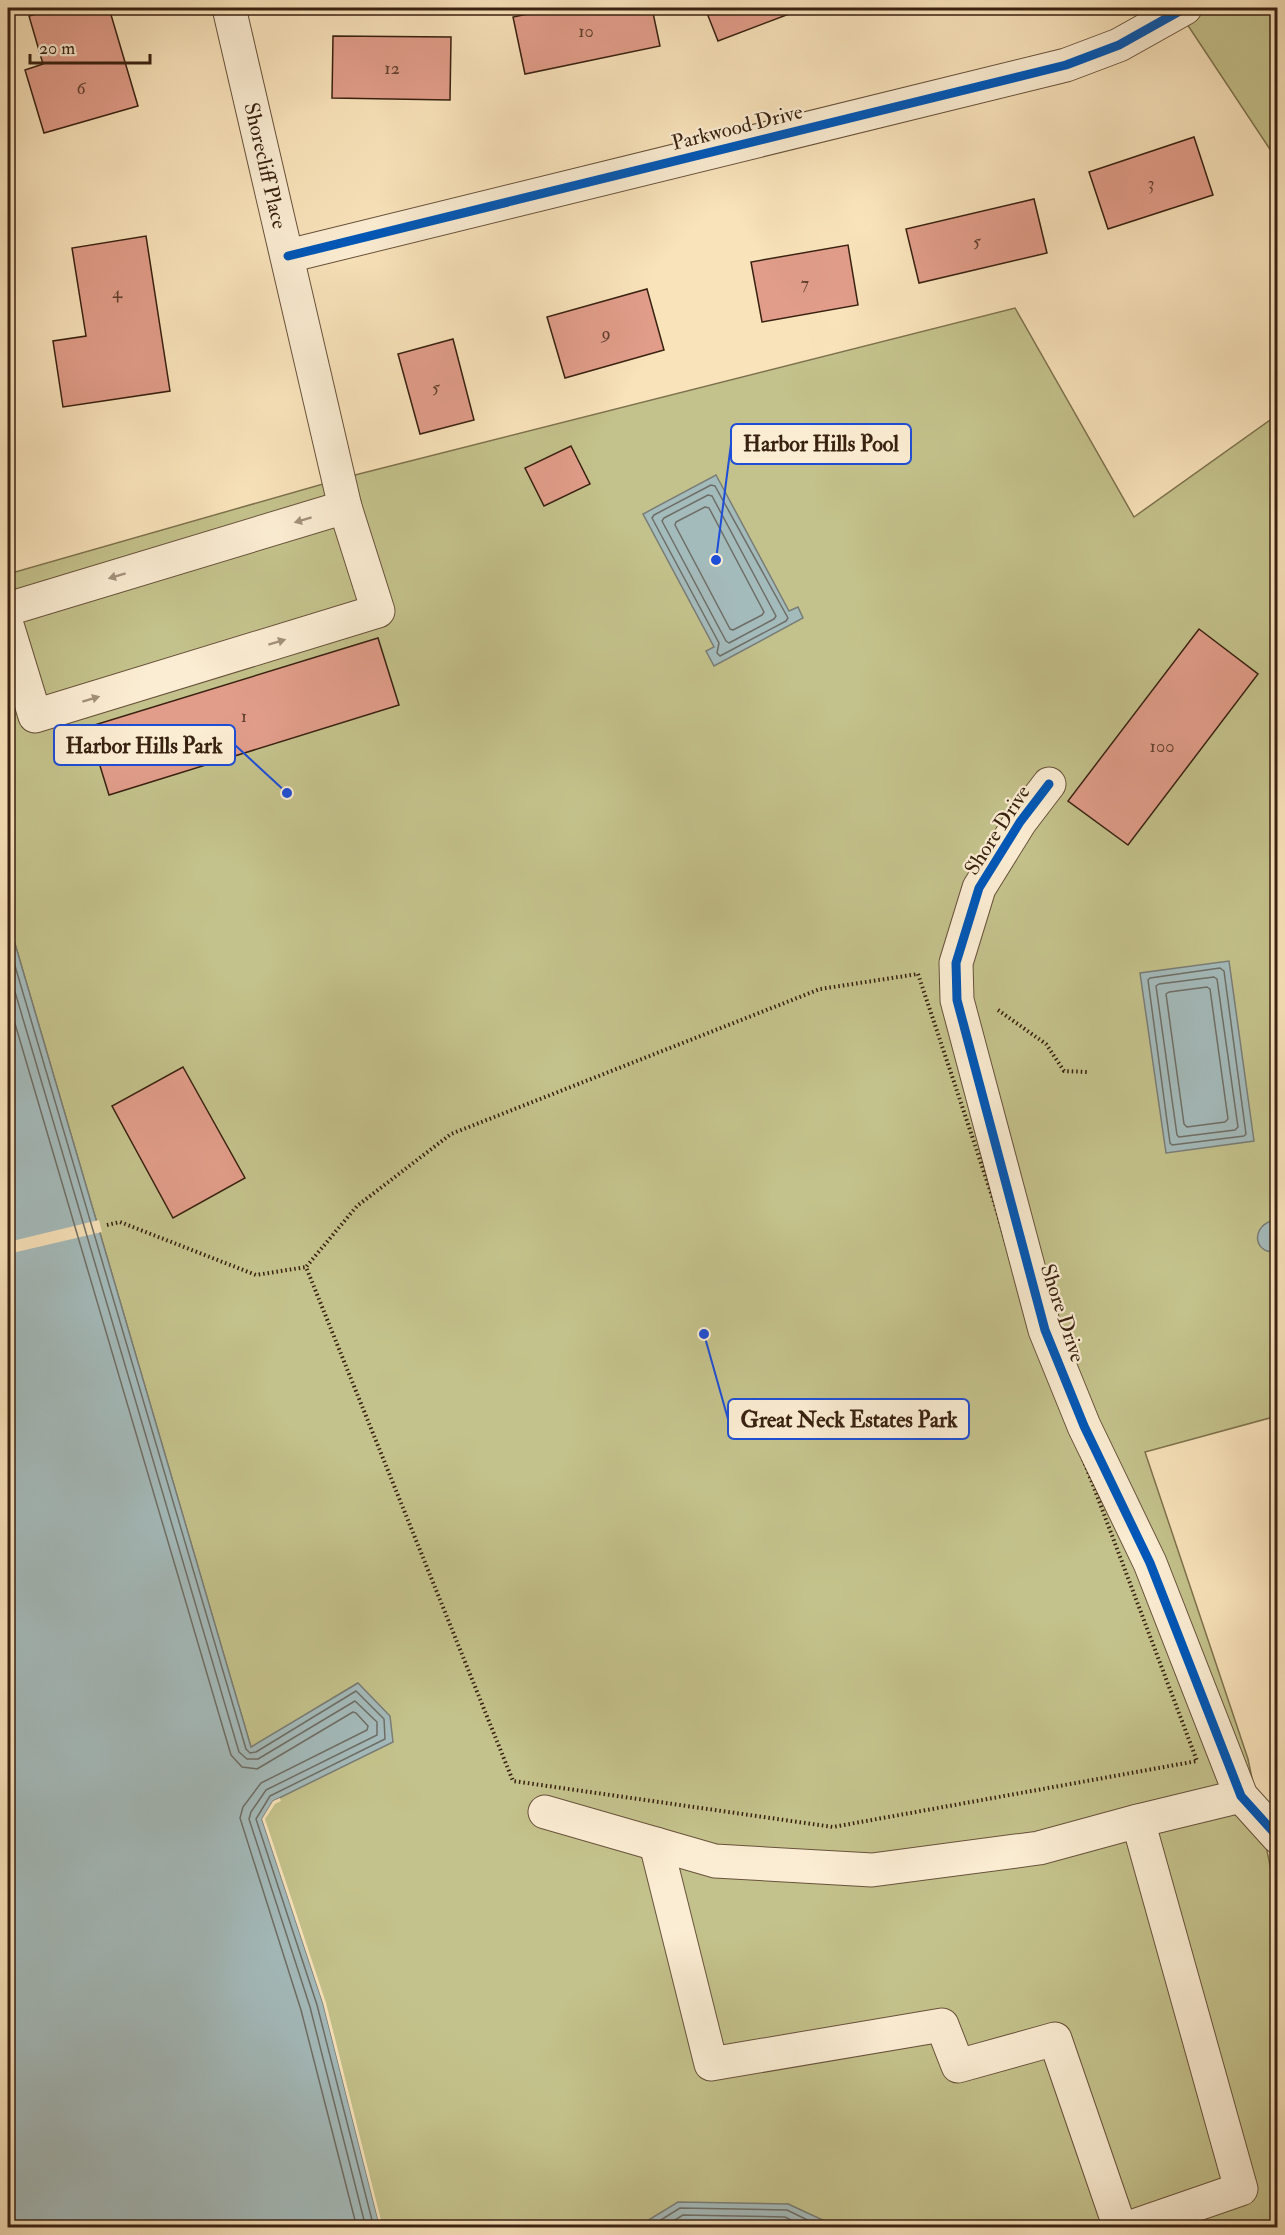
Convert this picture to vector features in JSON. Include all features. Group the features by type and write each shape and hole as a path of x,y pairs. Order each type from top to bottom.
{"street":[{"name":"Shorecliff Place","path":"8,628 35,716 378,611 345,507 229,8"},
{"name":"Parkwood Drive","path":"288,256 1065,65 1119,45 1185,8"},
{"path":"8,609 345,507"},
{"name":"Shore Drive","path":"1049,784 1020,822 979,888 956,963 957,1000 1045,1330 1084,1426 1150,1563 1241,1796 1278,1837"},
{"path":"545,1812 715,1861 872,1870 1039,1848 1241,1796"},
{"path":"1128,2228 1241,2189 1138,1821"},
{"path":"656,1844 711,2064 942,2025 958,2066 1055,2039 1120,2228"}],"path":[{"path":"107,1225 120,1222 256,1275 306,1267 357,1206 451,1134 820,989 918,974 996,1208 1024,1302 1197,1761 833,1827 513,1781 306,1267"}],"shaded area":[{"path":"1185,8 1277,8 1277,160 1179,12"},
{"path":"1015,308 1134,517 1277,415 1277,1416 1145,1452 1248,1759 1277,1899 1277,2227 838,2228 788,2204 652,2227 380,2227 262,1819 358,1683 251,1748 8,920 8,574 351,476"}],"water":[{"path":"716,475 789,611 798,607 803,618 714,666 706,651 714,647 643,514"},
{"path":"8,920 251,1747 358,1683 390,1716 393,1742 273,1801 262,1819 323,2003 380,2227 8,2227"},
{"path":"1229,961 1254,1141 1166,1153 1140,973"},
{"path":"1271,1221 1277,1221 1277,1251 1264,1250 1258,1241 1260,1230"},
{"path":"678,2202 788,2204 838,2227 637,2227"}],"pier":[{"path":"99,1220 102,1232 8,1254 8,1242"},
{"path":"280,1798 281,1801 275,1804 265,1819 326,2003 383,2228 380,2227 323,2003 262,1819 273,1801"}],"building":[{"path":"59,8 109,8 138,106 44,133 25,70 43,64 29,16"},
{"path":"557,8 652,8 660,46 525,74 513,17"},
{"path":"705,8 805,8 718,41"},
{"path":"333,36 451,37 450,100 332,98"},
{"path":"1194,137 1213,195 1108,229 1089,172"},
{"path":"1034,199 1047,253 919,283 906,229"},
{"path":"146,236 170,391 63,407 53,341 86,336 72,248"},
{"path":"848,245 858,305 762,322 751,262"},
{"path":"647,289 664,350 565,378 547,317"},
{"path":"453,339 474,420 420,434 398,354"},
{"path":"571,446 590,484 544,506 525,468"},
{"path":"1199,629 1258,674 1128,845 1068,801"},
{"path":"378,638 399,705 109,795 88,727"},
{"path":"183,1067 245,1178 173,1218 112,1106"}],"cycle path":[{"path":"288,256 1066,65 1119,45 1185,8"},
{"path":"1049,784 1020,822 979,888 956,963 957,1000 1045,1330 1084,1426 1150,1563 1241,1796 1278,1837"}],"place":[{"name":"Harbor Hills Pool","path":"716,560"},
{"name":"Harbor Hills Park","path":"287,793"},
{"name":"Great Neck Estates Park","path":"704,1334"}]}
